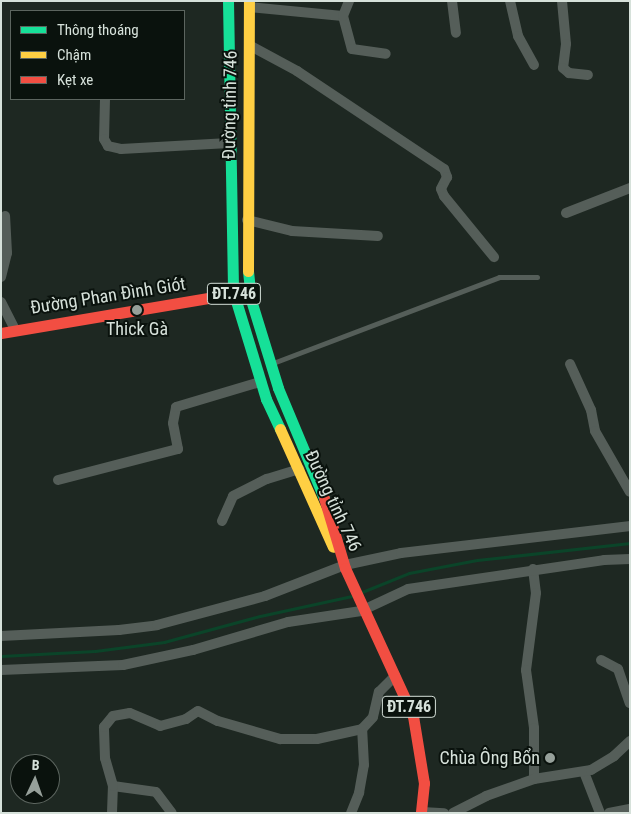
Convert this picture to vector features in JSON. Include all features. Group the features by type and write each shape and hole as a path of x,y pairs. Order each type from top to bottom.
{"main road":[{"name":"Đường tỉnh 746","path":"228,1 234,293 260,382 322,525 345,565"},
{"name":"Đường tỉnh 746","path":"249,4 247,220 250,291 270,364 333,521 345,565"},
{"name":"Đường Phan Đình Giót","path":"1,333 15,329 250,291"},
{"name":"ĐT.746","path":"345,565 363,610 396,676 413,716 420,750 425,798 421,812"}],"street":[{"path":"349,1 343,16 352,49 386,54"},
{"path":"452,1 456,33"},
{"path":"510,1 518,36 534,65"},
{"path":"562,1 566,44 563,68 569,73 588,75"},
{"path":"249,4 343,16"},
{"path":"249,45 297,71 444,169 446,177 441,189 444,196 494,257"},
{"path":"105,100 104,139 108,146 121,149 230,143"},
{"path":"566,214 630,188"},
{"path":"1,277 7,252 5,216"},
{"path":"247,220 292,231 378,236"},
{"path":"1,302 15,329"},
{"path":"570,364 591,410 595,431 630,492"},
{"path":"58,480 178,449 172,423 176,407 260,382"},
{"path":"222,521 233,496 267,479 299,469"},
{"path":"1,636 119,630 157,625 265,596 345,565 410,551 630,526"},
{"path":"1,670 123,665 193,650 288,622 363,610 408,589 533,569 630,559"},
{"path":"533,569 536,593 526,670 534,728 534,779"},
{"path":"601,660 618,669 630,703"},
{"path":"112,813 112,786 104,758 104,727 113,716 130,712 160,726 186,719 198,710 218,721 280,739 317,739 362,729 373,717 379,692 396,676"},
{"path":"351,813 359,793 364,765 362,729"},
{"path":"453,813 486,796 534,779 584,772 614,756 630,741"},
{"path":"584,772 600,813"},
{"path":"112,786 156,792 172,813"},
{"path":"610,813 630,809"},
{"path":"421,812 444,813"}],"lane":[{"path":"270,364 499,277 537,277"}],"waterway":[{"path":"362,592 409,573 477,560 630,543"},
{"path":"1,656 95,651 164,642 260,616 352,596"}],"traffic: fast":[{"path":"228,1 233,291 266,399 280,429"},
{"path":"248,271 251,300 278,388 324,498"}],"traffic: slow":[{"path":"248,271 249,1"},
{"path":"280,429 333,547"}],"traffic: jam":[{"path":"1,333 244,292"},
{"path":"324,498 345,568 413,716 424,783 421,813"}],"place":[{"name":"Thick Gà","path":"137,310"},
{"name":"Chùa Ông Bổn","path":"550,758"}]}
